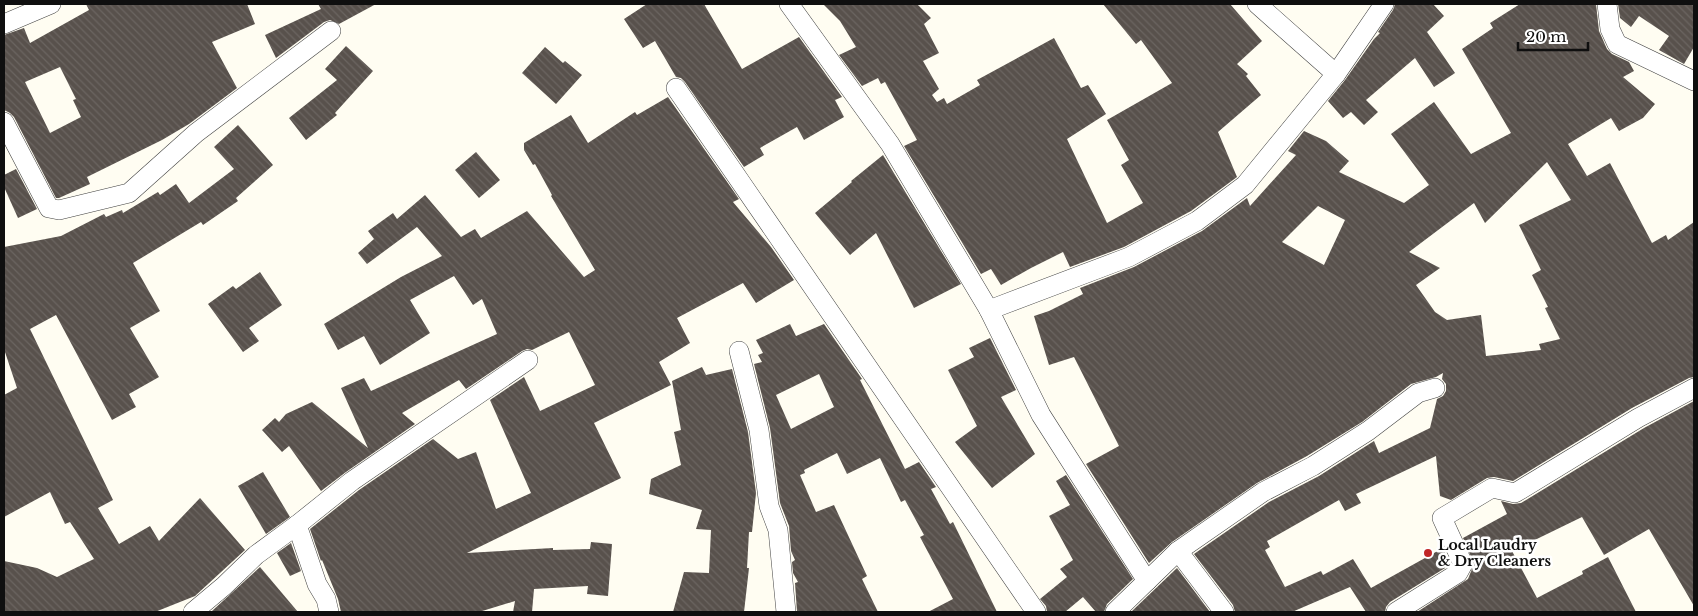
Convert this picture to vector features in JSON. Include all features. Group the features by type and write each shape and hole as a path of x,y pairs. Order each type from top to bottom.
{"street":[{"path":"4,24 51,4"},
{"path":"789,4 890,144 989,310 1041,415 1147,581"},
{"path":"1257,4 1336,74"},
{"path":"989,310 1129,257 1198,221 1245,185 1336,74 1384,4"},
{"path":"1607,4 1610,29 1617,44 1694,81"},
{"path":"4,122 49,208 59,210 129,193 196,133 331,31"},
{"path":"676,88 1036,612"},
{"path":"739,351 759,430 769,506 778,530 786,612"},
{"path":"193,612 224,586 256,555 352,481 528,360"},
{"path":"1115,612 1178,551 1263,492 1313,466 1368,430 1418,393 1435,388"},
{"path":"1396,612 1458,574 1463,564 1442,518 1492,488 1515,492 1638,418 1694,388"},
{"path":"297,525 317,584 326,599 329,612"},
{"path":"1178,551 1224,612"}],"building":[{"path":"86,4 247,4 255,24 212,42 237,88 189,124 162,140 87,177 90,184 56,198 14,117 4,110 4,35 24,28 30,43 89,10","holes":["60,67 76,99 73,100 81,117 50,133 25,82"]},
{"path":"318,4 376,4 339,24 330,20 324,22 276,58 265,35 321,9"},
{"path":"647,4 704,4 742,69 799,37 842,97 835,100 844,117 804,140 797,127 760,148 764,155 744,167 685,82 681,78 676,77 655,41 643,48 624,19"},
{"path":"823,4 917,4 931,18 924,24 939,53 923,61 939,89 932,95 937,102 944,98 947,104 980,85 977,80 1054,38 1081,88 1088,85 1106,114 1067,139 1107,223 1143,203 1121,165 1129,160 1107,120 1172,83 1141,40 1136,44 1103,4 1230,4 1262,41 1237,64 1248,74 1246,76 1261,95 1218,132 1237,177 1191,211 1124,247 1070,267 1063,252 1001,285 991,269 981,274 904,146 917,140 885,82 881,84 878,78 862,86 839,55 856,47 840,21"},
{"path":"1395,4 1433,4 1444,16 1427,32 1455,73 1434,87 1415,58 1366,100 1378,112 1364,125 1351,112 1343,118 1328,101 1380,33 1378,32"},
{"path":"1520,4 1596,4 1599,31 1607,49 1612,54 1629,62 1634,71 1623,77 1655,104 1643,118 1619,131 1611,118 1568,144 1587,176 1610,163 1652,243 1666,235 1668,240 1694,222 1694,377 1632,408 1513,481 1494,477 1487,478 1451,500 1440,496 1436,456 1356,494 1361,503 1345,511 1339,500 1267,541 1270,547 1265,550 1285,587 1321,571 1323,575 1353,559 1371,588 1443,548 1450,565 1390,602 1385,612 1366,612 1350,587 1292,612 1235,612 1233,605 1194,554 1269,502 1319,476 1374,441 1379,453 1430,428 1437,399 1443,396 1446,391 1446,384 1442,379 1443,373 1436,377 1411,384 1362,422 1307,456 1257,483 1172,542 1149,563 1086,464 1119,446 1074,357 1049,365 1034,316 1049,311 1083,294 1080,288 1134,267 1202,231 1247,198 1250,206 1296,155 1288,151 1304,131 1326,141 1349,161 1339,172 1404,203 1429,185 1391,134 1434,102 1471,154 1511,133 1462,49 1493,28 1490,23","holes":["1547,162 1571,200 1519,225 1541,270 1532,275 1548,307 1545,308 1560,339 1539,344 1541,350 1486,356 1481,315 1447,320 1435,312 1416,285 1440,268 1409,252 1474,203 1485,223","1318,206 1345,220 1324,265 1282,242"]},
{"path":"1618,4 1694,4 1694,47 1684,64 1659,50 1669,36 1639,16 1631,27 1620,18"},
{"path":"346,46 373,71 335,113 337,115 306,140 289,118 337,80 325,69"},
{"path":"545,47 563,63 565,61 582,75 556,104 522,73"},
{"path":"668,97 739,199 733,202 771,247 794,280 756,303 743,283 677,318 690,343 659,362 671,385 594,423 621,478 467,553 553,548 553,550 590,549 591,542 612,544 608,596 587,594 588,586 534,589 532,612 513,612 515,601 479,612 341,612 338,599 321,561 310,529 359,490 433,439 458,459 476,452 496,509 531,493 490,400 524,377 540,411 595,385 569,332 532,350 522,351 466,389 459,380 402,413 415,424 321,491 289,446 282,452 262,430 275,418 279,422 286,414 312,402 368,448 341,388 364,378 371,391 497,334 482,299 473,305 454,276 410,300 430,333 380,365 364,336 338,350 324,324 401,277 442,256 417,227 367,264 358,253 374,239 368,231 393,213 397,219 425,195 461,237 475,229 481,238 527,211 584,277 595,270 551,196 535,164 533,165 524,150 524,143 571,115 588,143 635,112 637,115"},
{"path":"238,125 273,165 236,198 238,201 203,225 201,222 133,263 160,311 130,328 159,377 129,394 136,407 112,420 56,315 30,329 113,500 98,508 119,544 150,526 159,541 200,498 245,550 195,596 155,612 4,612 4,561 37,568 57,577 94,559 70,522 65,524 50,492 4,517 4,395 17,388 4,349 4,247 61,236 104,214 106,217 122,210 123,213 158,192 160,195 176,184 189,203 234,169 214,147"},
{"path":"476,152 500,180 479,198 455,170"},
{"path":"883,155 961,284 914,308 876,233 850,255 815,213"},
{"path":"16,169 37,209 18,218 4,187 4,175"},
{"path":"260,272 282,305 249,328 259,341 243,352 208,304 233,286 236,289"},
{"path":"790,324 796,336 824,324 862,379 860,380 905,469 919,462 936,487 931,489 950,524 953,522 997,612 928,612 953,599 920,537 924,535 905,500 901,502 880,458 847,474 837,453 804,470 805,473 800,475 816,512 834,505 867,576 862,579 878,612 797,612 795,583 798,582 793,573 792,562 795,560 791,551 789,526 780,503 770,428 754,364 762,362 758,355 763,353 756,340","holes":["819,374 834,407 791,429 776,395"]},
{"path":"990,338 1016,390 1001,397 1035,454 992,488 955,442 977,426 948,370 974,357 969,348"},
{"path":"702,367 706,375 732,369 748,432 756,493 752,532 749,532 747,568 749,568 744,612 673,612 684,572 709,573 711,530 696,529 702,510 649,494 651,479 681,465 674,432 681,430 672,381"},
{"path":"1694,401 1694,606 1649,529 1604,555 1582,517 1512,551 1537,598 1583,574 1582,571 1608,557 1636,612 1417,612 1468,579 1474,564 1463,538 1507,514 1501,501 1513,504 1521,503 1644,428"},
{"path":"263,472 290,517 266,534 238,486"},
{"path":"1066,475 1133,579 1107,604 1104,612 1096,612 1083,597 1065,612 1047,612 1046,606 1040,599 1067,577 1060,569 1073,560 1049,516 1070,505 1056,481"},
{"path":"291,543 301,571 290,576 277,553"},
{"path":"260,567 298,612 212,612 212,611"},
{"path":"1177,568 1210,612 1131,612 1155,589"}],"place":[{"name":"Local Laudry & Dry Cleaners","path":"1428,553"}]}
